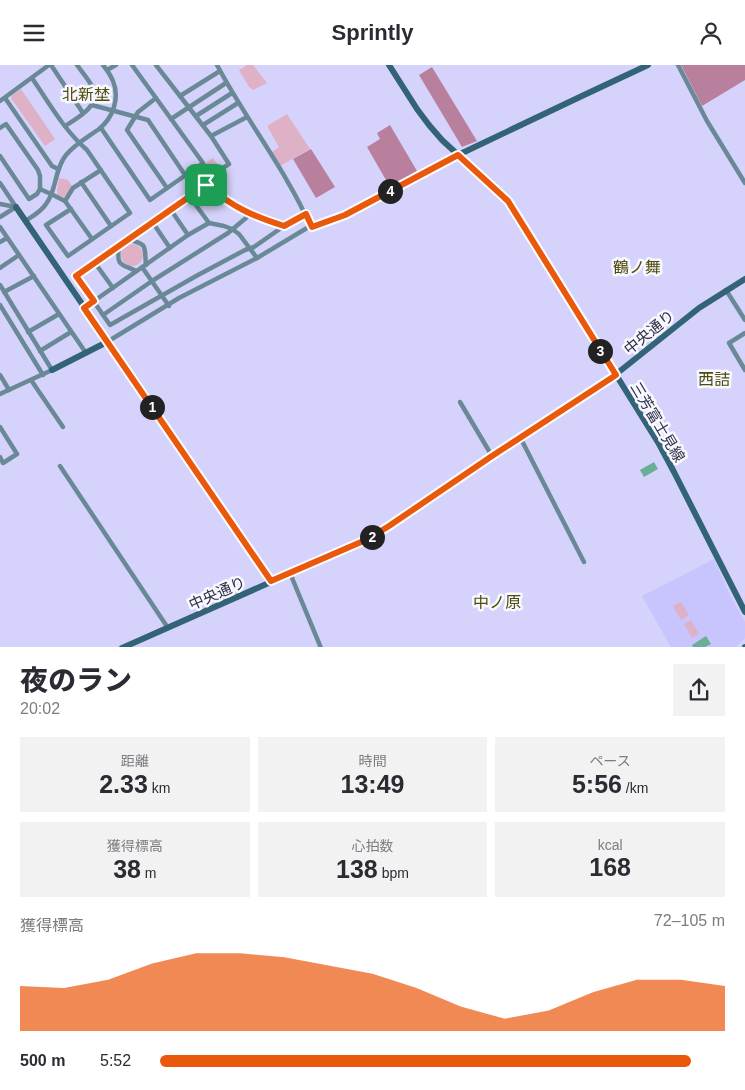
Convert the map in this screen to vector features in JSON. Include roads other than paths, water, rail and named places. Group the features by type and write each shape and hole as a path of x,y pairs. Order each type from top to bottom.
{"street":[{"path":"0,101 50,65 83,113"},
{"path":"65,126 92,105 94,100 94,90 77,65"},
{"path":"25,221 40,211 47,203 58,169 66,155 79,143 101,128 107,122 113,110 116,90 103,65"},
{"path":"107,71 116,65"},
{"path":"101,128 150,200 203,163 132,65"},
{"path":"156,65 212,136 229,163 203,181 206,185 231,204 250,214 284,226"},
{"path":"217,65 238,103 291,187 312,227"},
{"name":"三芳富士見線","path":"389,65 417,109 442,140 508,201 659,444 745,612"},
{"path":"0,395 107,342 187,294 257,258 307,228 345,215 458,155 648,65"},
{"path":"678,65 707,121 745,183"},
{"path":"180,96 220,71"},
{"path":"32,78 65,126 87,150 130,213 68,256 46,225 70,209"},
{"path":"171,119 226,83"},
{"path":"196,115 232,93"},
{"path":"5,97 52,166 58,169"},
{"path":"156,98 142,108 127,130 167,188"},
{"path":"203,125 238,103"},
{"path":"92,105 148,120 185,175"},
{"path":"212,136 247,117"},
{"path":"0,128 6,124 38,170 40,189 37,194 29,199 0,156"},
{"path":"65,201 73,188 101,170"},
{"path":"81,182 111,227"},
{"path":"0,183 271,581"},
{"path":"206,185 76,276 110,325 161,295 250,249 306,214"},
{"path":"40,189 65,201 92,239"},
{"path":"190,197 209,223"},
{"path":"0,205 16,207"},
{"path":"0,217 16,207"},
{"path":"171,210 188,235"},
{"path":"103,315 152,281 228,233 250,214"},
{"path":"153,223 170,248"},
{"path":"84,308 188,235 209,223 224,226 239,234 257,258"},
{"path":"0,227 86,353"},
{"path":"0,242 7,238"},
{"path":"129,239 139,242 144,248 146,252 144,266 168,306"},
{"path":"119,247 118,258 120,263 126,268 136,271"},
{"path":"0,268 19,255"},
{"path":"95,263 113,288"},
{"path":"4,292 34,276"},
{"name":"中央通り","path":"122,647 368,539 616,375 698,308 745,279"},
{"path":"0,285 52,370"},
{"path":"726,290 745,321"},
{"path":"0,305 43,375"},
{"path":"28,332 59,314"},
{"path":"40,351 71,332"},
{"path":"745,333 729,343 745,370"},
{"path":"0,375 9,390"},
{"path":"31,381 63,427"},
{"path":"460,402 492,456"},
{"path":"0,427 17,455 4,463 0,457"},
{"path":"520,437 584,561"},
{"path":"60,466 168,628"},
{"path":"290,573 321,647"}],"district":[{"name":"北新埜","path":"86,94"},
{"name":"鶴ノ舞","path":"637,267"},
{"name":"西詰","path":"714,379"},
{"name":"中ノ原","path":"497,602"}]}
